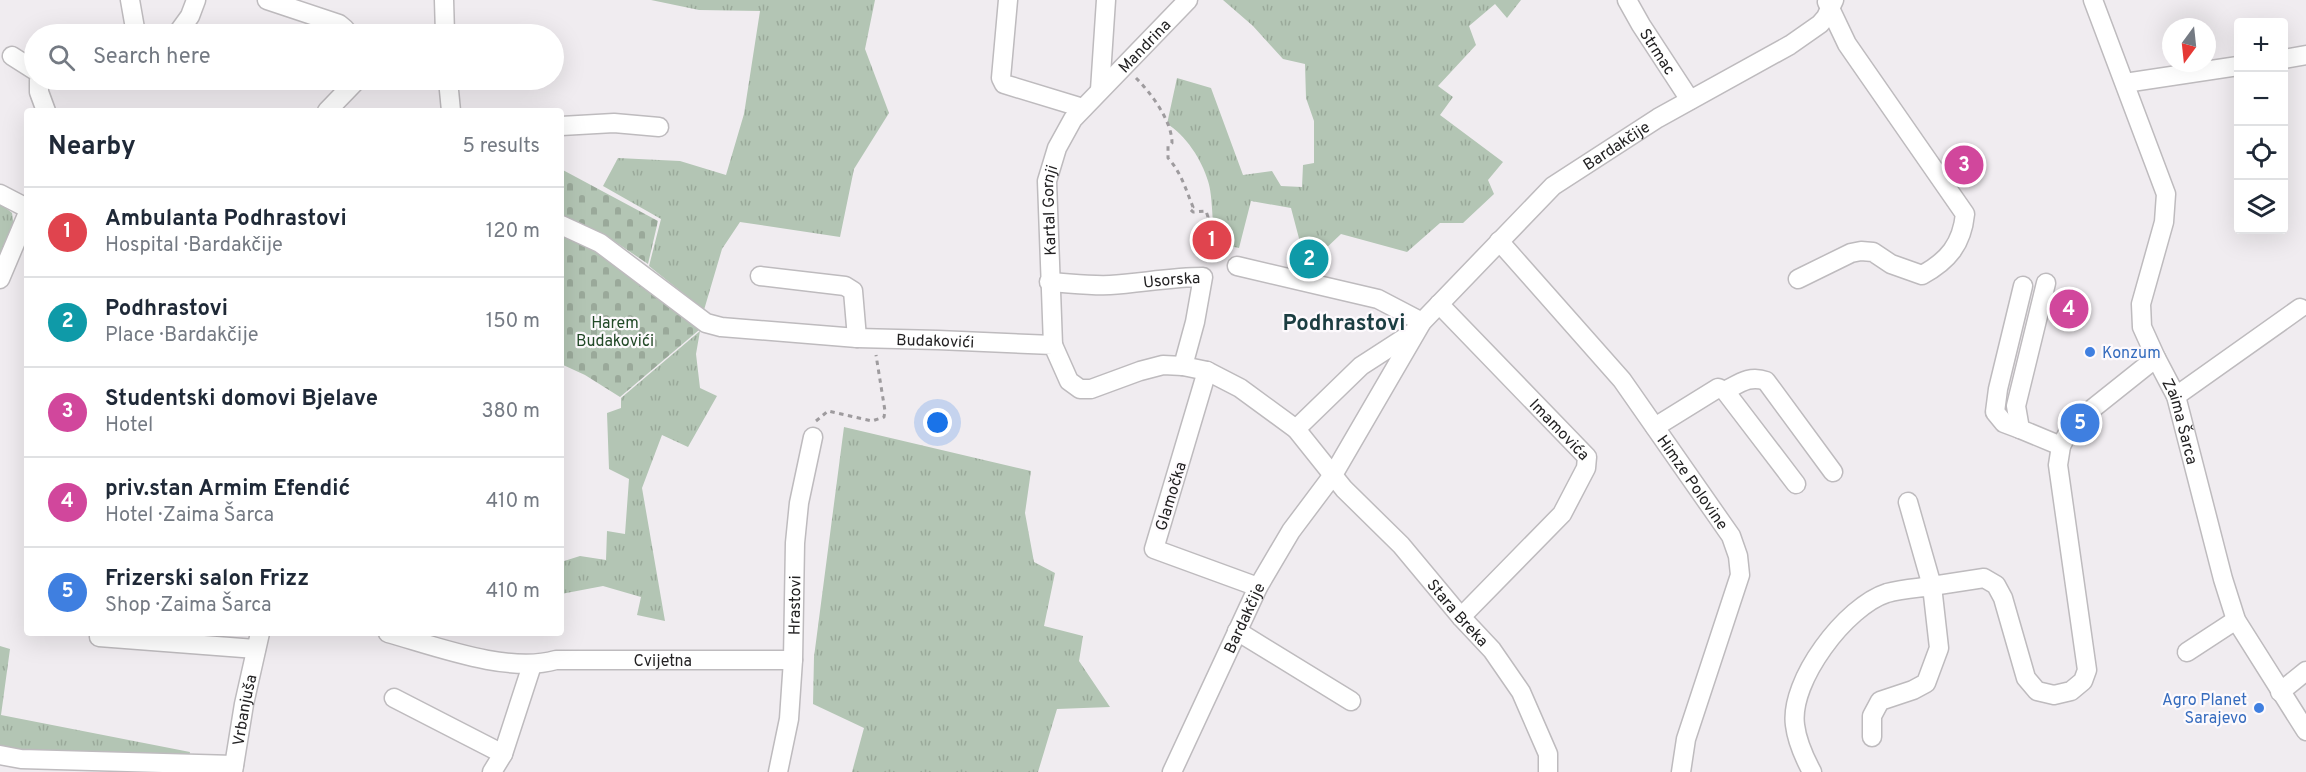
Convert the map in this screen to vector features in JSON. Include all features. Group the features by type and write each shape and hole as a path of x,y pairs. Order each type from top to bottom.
{"street":[{"path":"130,0 134,24"},
{"path":"184,24 196,0"},
{"path":"267,0 339,24"},
{"path":"444,0 445,24"},
{"path":"1008,0 1001,78 1004,84 1083,108"},
{"path":"1100,90 1106,0"},
{"name":"Mandrina","path":"1100,90 1188,0"},
{"name":"Strmac","path":"1627,0 1690,100"},
{"name":"Zaima Šarca","path":"2093,0 2166,194 2164,222 2141,304 2142,327 2176,396 2223,579 2236,620 2306,731"},
{"path":"1798,279 1851,253 1861,251 1873,252 1891,264 1922,275 1947,258 1963,233 1965,214 1847,44 1830,3"},
{"name":"Bardakčije","path":"1172,772 1258,587 1291,531 1333,475 1419,326 1553,186 1649,124 1781,51 1820,24 1830,3"},
{"path":"2288,58 2306,55"},
{"path":"12,56 24,64"},
{"path":"2125,84 2234,67"},
{"path":"39,90 45,108"},
{"path":"330,108 347,90"},
{"path":"449,90 451,108"},
{"name":"Kartal Gornji","path":"1053,345 1049,282 1048,172 1067,129 1100,90"},
{"path":"564,126 614,123 659,127"},
{"path":"0,194 24,206"},
{"path":"0,279 24,222"},
{"name":"Budakovići","path":"564,226 600,243 706,323 721,327 865,339 1053,345"},
{"name":"Himze Polovine","path":"1499,241 1622,380 1731,536 1738,556 1740,575 1686,739 1681,772"},
{"path":"1237,266 1378,299 1419,326"},
{"path":"760,276 845,285 853,291 865,339"},
{"name":"Usorska","path":"1049,282 1107,285 1203,277 1195,322 1183,366"},
{"path":"2020,429 2016,406 2046,283"},
{"path":"2023,286 1998,389 1995,412 2004,423 2061,446"},
{"name":"Imamovića","path":"1439,304 1587,458 1586,468 1562,514 1461,617"},
{"path":"2176,396 2300,308"},
{"name":"Bardakčije","path":"1296,429 1361,366 1419,326"},
{"path":"1053,345 1068,381 1080,388 1091,389 1163,365 1207,371 1240,388 1296,429 1333,475"},
{"path":"1812,772 1802,753 1794,723 1799,692 1814,658 1835,633 1864,606 1886,594 1984,578 1996,585 2003,598 2026,678 2037,691 2054,695 2071,691 2084,681 2087,670 2058,465 2061,446 2072,425 2156,358"},
{"path":"1361,366 1383,387"},
{"name":"Glamočka","path":"1207,371 1154,549 1258,587"},
{"path":"1725,391 1748,379 1757,378 1766,381 1833,472"},
{"path":"1655,427 1718,388 1725,391 1796,484"},
{"name":"Hrastovi","path":"778,772 789,718 793,660 795,543 799,503 813,437"},
{"name":"Stara Breka","path":"1333,475 1344,489 1401,545 1461,617 1492,650 1521,692 1548,754 1548,772"},
{"path":"1872,737 1872,716 1880,700 1913,690 1926,683 1939,648 1932,585 1908,502"},
{"path":"2187,652 2236,620"},
{"path":"1237,631 1351,701"},
{"name":"Cvijetna","path":"399,636 481,658 532,665 556,660 793,660"},
{"name":"Vrbanjuša","path":"99,637 258,641 233,768"},
{"path":"492,772 503,754 532,665"},
{"path":"2280,693 2306,671"},
{"path":"394,698 503,754"},
{"path":"0,755 21,759 233,768"}],"path":[{"path":"1122,68 1138,80 1165,115 1168,132 1172,136 1172,143 1168,146 1168,158 1175,165 1189,194 1193,207 1190,209 1193,212 1206,211 1208,217 1204,223"},
{"path":"813,437 813,425 828,411 872,421 884,417 885,411 865,339"}],"green space":[{"path":"651,0 875,0 865,49 889,113 854,169 840,237 740,222 722,249 704,310 649,266 661,219 603,186 618,158 680,161 726,175 744,114 760,11 699,10"},
{"path":"1223,0 1521,0 1507,18 1495,4 1469,26 1476,45 1438,86 1453,97 1440,115 1503,162 1488,180 1494,194 1463,223 1440,223 1407,252 1341,234 1322,252 1301,246 1291,208 1251,201 1239,248 1215,243 1210,187 1205,173 1197,156 1186,141 1167,124 1177,78 1211,88 1243,175 1272,171 1281,186 1302,187 1303,165 1314,163 1314,121 1306,98 1305,64 1283,59 1253,26"},
{"name":"Harem Budakovići","path":"564,171 658,221 648,264 608,237 564,217"},
{"path":"0,203 12,213 14,227 0,261"},
{"name":"Harem Budakovići","path":"564,234 597,250 699,330 620,397 585,375 564,365"},
{"path":"700,331 696,354 700,388 717,396 688,447 662,435 642,488 665,621 637,615 641,597 603,586 564,593 564,561 580,556 606,560 607,531 625,534 629,479 609,469 607,413 621,408 621,398"},
{"path":"844,427 1031,471 1025,513 1034,562 1055,573 1044,626 1083,636 1079,661 1110,707 1057,709 1038,772 852,772 864,728 813,704 814,657"},
{"path":"0,646 10,649 1,715 190,752 189,757 25,753 0,749"}],"place":[{"name":"Studentski domovi Bjelave","path":"1964,165"},
{"name":"Ambulanta Podhrastovi","path":"1212,240"},
{"name":"Podhrastovi","path":"1309,259"},
{"name":"priv.stan Armim Efendić","path":"2069,309"},
{"name":"Konzum","path":"2090,352"},
{"name":"Frizerski salon Frizz","path":"2080,423"},
{"name":"Agro Planet Sarajevo","path":"2259,708"}],"district":[{"name":"Podhrastovi","path":"1344,322"}]}
